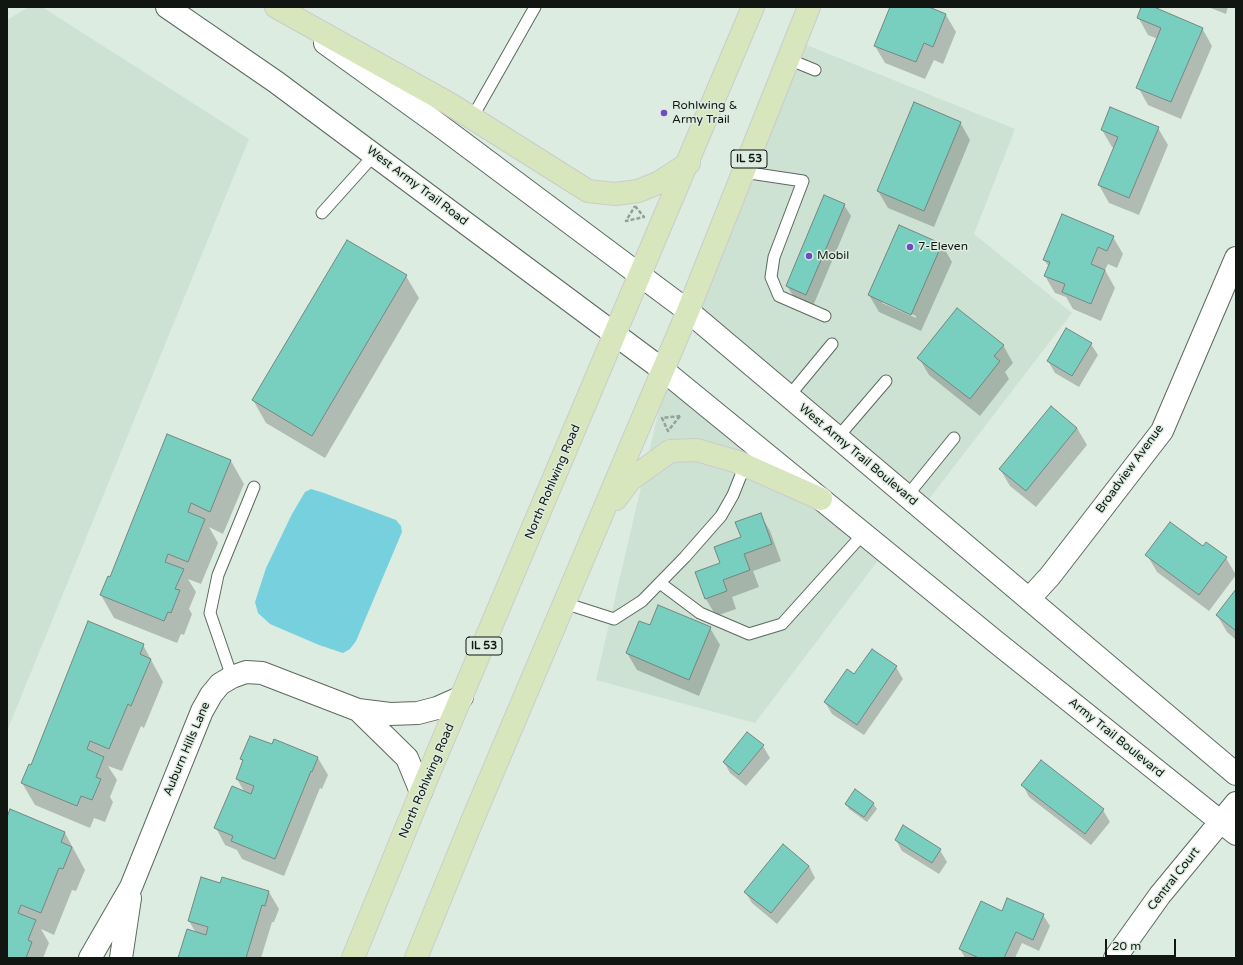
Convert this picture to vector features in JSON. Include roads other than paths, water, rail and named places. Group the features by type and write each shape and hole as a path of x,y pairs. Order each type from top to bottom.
{"main road":[{"name":"West Army Trail Road","path":"167,7 276,82 375,154 663,370"},
{"path":"276,7 472,118 588,191 614,194 638,191 658,183 689,163"},
{"path":"276,7 439,125 688,311"},
{"name":"North Rohlwing Road","path":"353,958 421,792 639,275 689,163 753,7"},
{"name":"IL 53","path":"416,958 688,311 809,7"},
{"name":"Broadview Avenue","path":"1029,599 1050,576 1162,430 1236,258"},
{"name":"West Army Trail Boulevard","path":"688,311 1029,599"},
{"path":"663,370 863,534"},
{"path":"597,526 630,480 670,451 697,450 745,465 821,499"},
{"name":"Army Trail Boulevard","path":"863,534 1228,828"},
{"path":"1029,599 1236,774"},
{"name":"Auburn Hills Lane","path":"90,958 132,887 202,711 220,684 232,676 246,672 262,673 358,710 390,714 418,713 437,708 462,697"},
{"name":"Auburn Hills Lane","path":"358,710 407,758 421,792"},
{"name":"Central Court","path":"1116,958 1160,895 1228,828 1236,803"},
{"name":"Auburn Hills Lane","path":"121,958 132,887"}],"lane":[{"path":"472,118 535,7"},
{"path":"788,59 815,70"},
{"path":"322,213 375,154"},
{"path":"743,172 803,181 774,257 771,277 779,296 825,316"},
{"path":"789,396 832,344"},
{"path":"838,438 886,381"},
{"path":"907,496 954,438"},
{"path":"564,603 614,620 642,601 685,557 721,516 733,495 745,465"},
{"path":"232,676 210,613 218,574 254,487"},
{"path":"660,583 700,613 749,634 782,624 863,534"}],"water":[{"path":"311,489 396,520 401,526 402,532 356,641 350,649 343,653 319,645 270,624 258,613 255,602 266,568 292,514 305,492"}],"place":[{"name":"Rohlwing & Army Trail","path":"664,113"},
{"name":"7-Eleven","path":"910,247"},
{"name":"Mobil","path":"809,256"}]}
